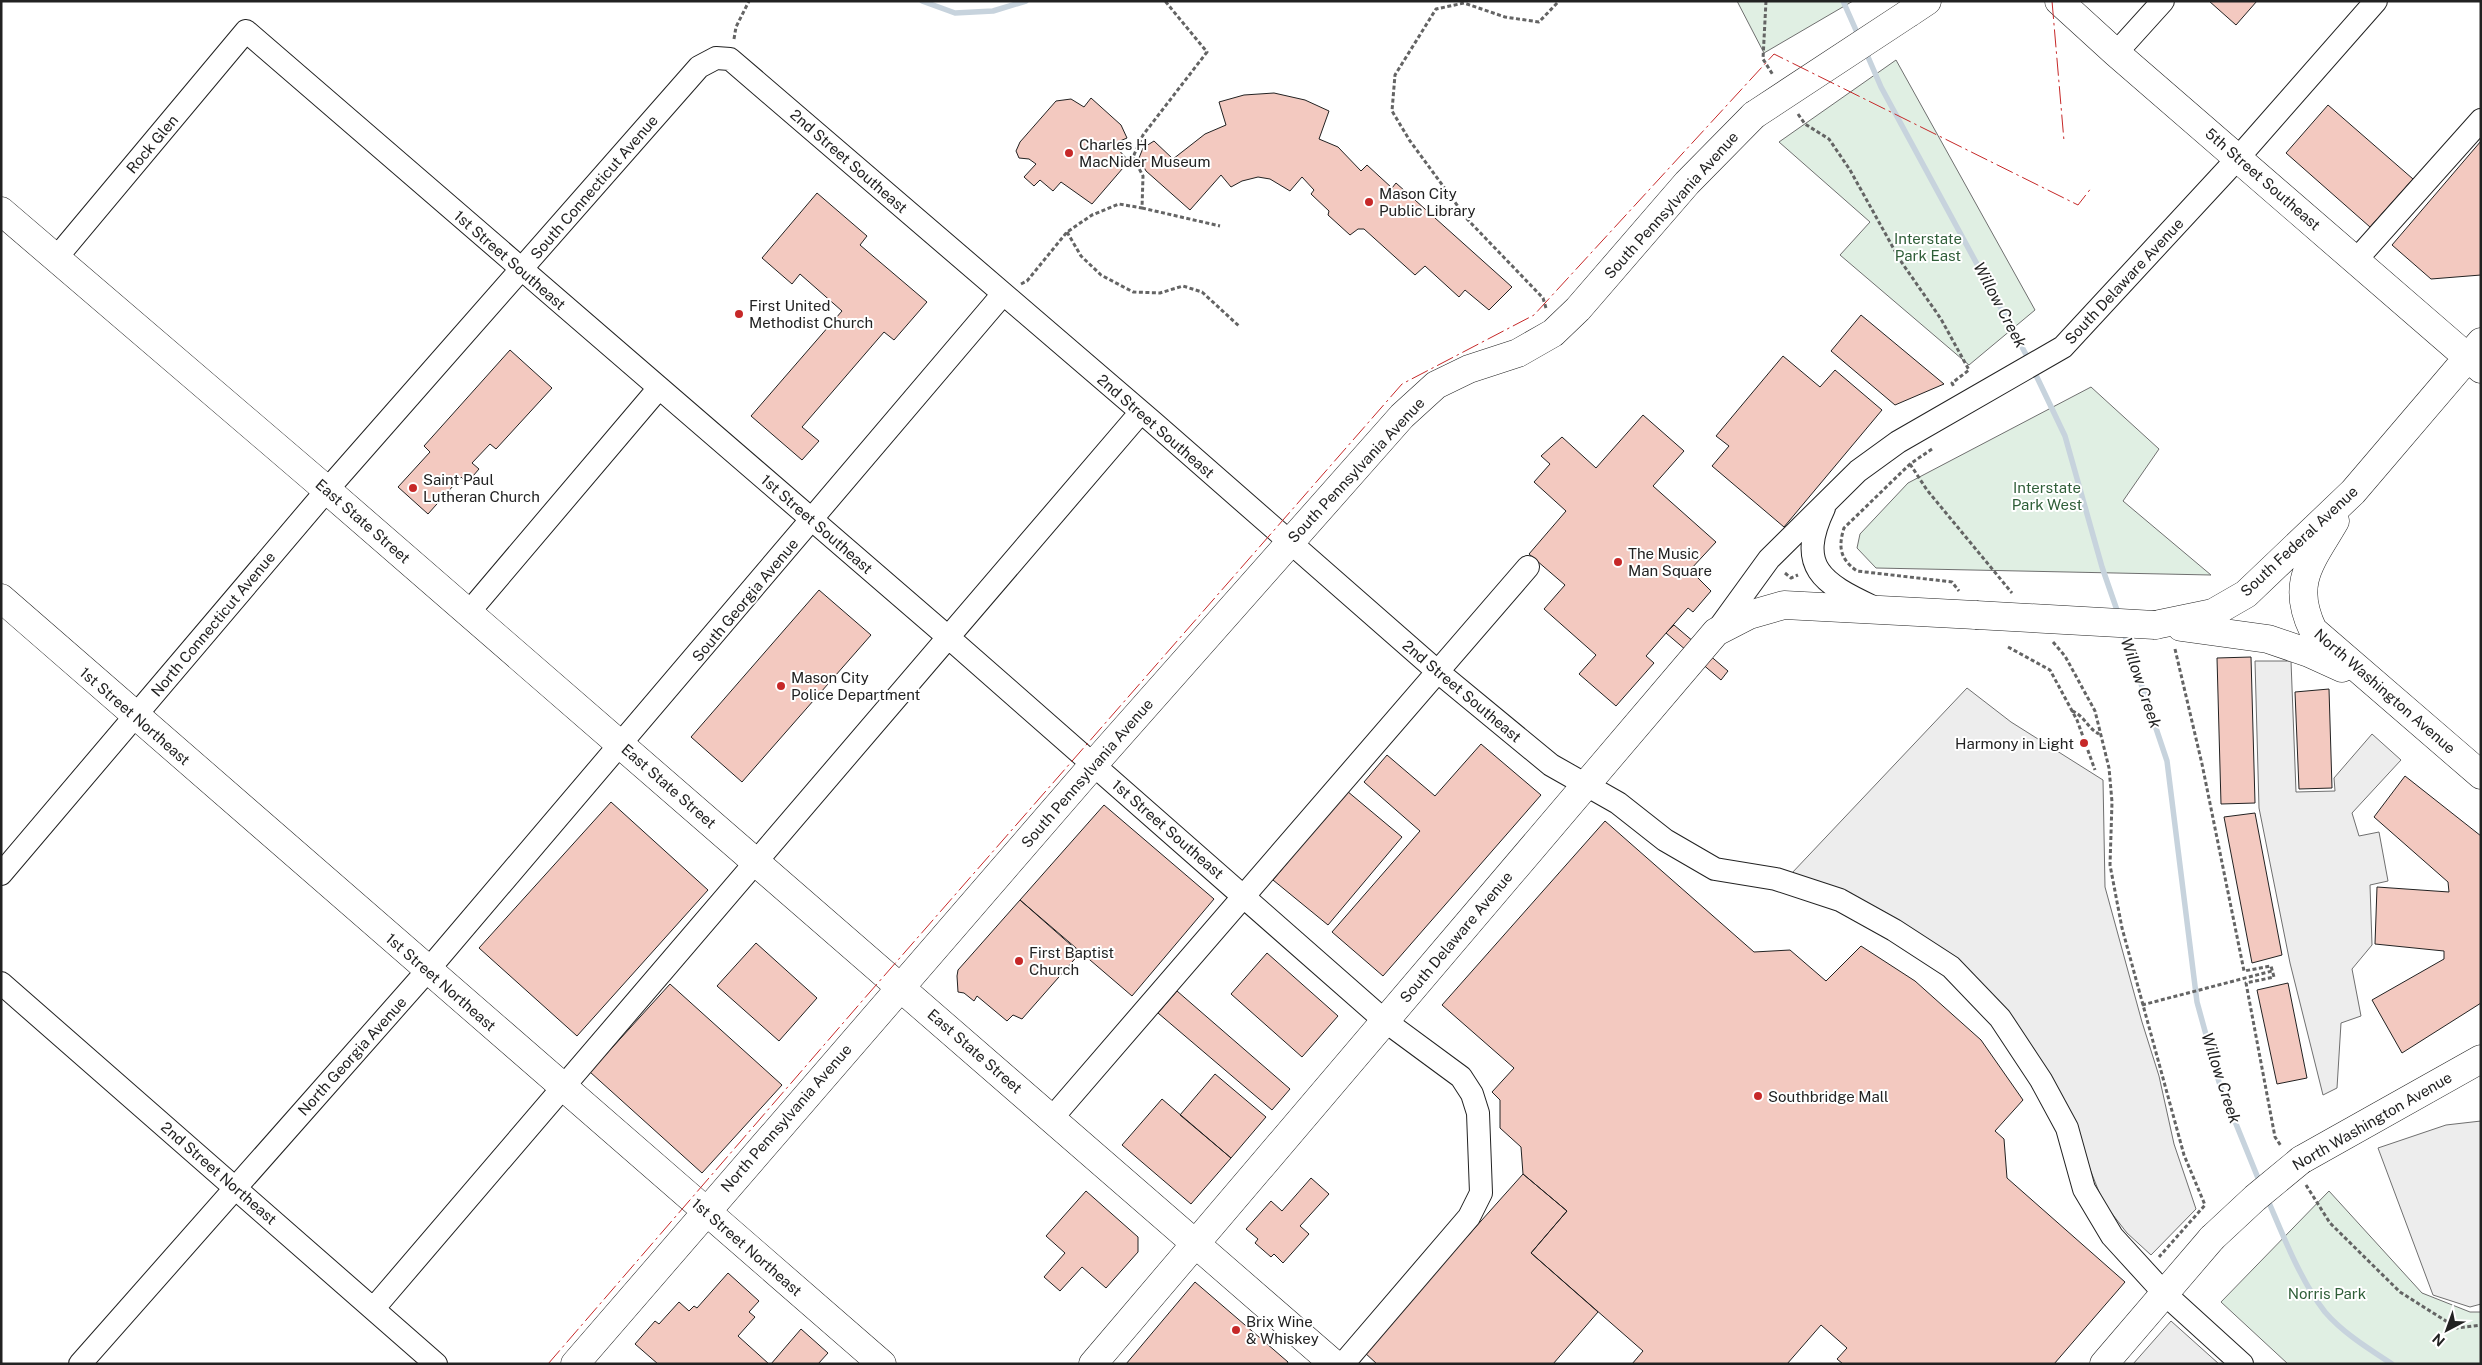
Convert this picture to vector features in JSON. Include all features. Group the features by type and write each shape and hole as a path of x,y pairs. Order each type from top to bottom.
{"main road":[{"name":"5th Street Southeast","path":"2059,1 2116,53 2356,260 2476,356"},
{"name":"South Pennsylvania Avenue","path":"901,988 1094,764 1402,416 1436,385 1469,369 1518,353 1553,333 1578,309 1687,183 1754,115 1918,7"},
{"name":"East State Street","path":"1,210 469,612 1334,1364"},
{"name":"South Federal Avenue","path":"1877,609 2155,625 2213,613 2246,594 2352,492 2476,356"},
{"name":"North Washington Avenue","path":"2352,492 2304,574 2305,614 2313,630 2324,642 2479,771"},
{"name":"1st Street Northeast","path":"1,598 882,1364"},
{"name":"South Delaware Avenue","path":"1092,1364 1716,632 1749,615 1784,605 1877,609"},
{"path":"2155,625 2268,639 2309,653 2371,682"},
{"name":"North Pennsylvania Avenue","path":"575,1364 705,1211 901,988"},
{"name":"North Washington Avenue","path":"2104,1364 2212,1238 2255,1198 2297,1166 2481,1059"}],"street":[{"path":"2116,53 2163,1"},
{"name":"South Delaware Avenue","path":"1716,632 1769,559 1797,529 1826,505 1858,470 1898,442 2062,347 2238,158 2376,1"},
{"name":"Rock Glen","path":"57,257 246,31"},
{"name":"1st Street Southeast","path":"246,31 948,637 1244,895 1385,1021 1462,1077 1472,1094 1478,1113 1481,1193 1469,1216 1343,1364"},
{"name":"South Connecticut Avenue","path":"328,490 698,67 716,58 730,59"},
{"name":"2nd Street Southeast","path":"730,59 1141,412 1288,543 1437,671 1551,765 1618,803 1665,840 1715,869 1776,879 1840,900 1894,930 1951,967 2000,1018 2041,1080 2067,1128 2084,1188 2112,1236 2165,1294 2242,1364"},
{"path":"2356,260 2481,120"},
{"name":"South Georgia Avenue","path":"622,745 1003,294"},
{"path":"469,612 659,388"},
{"path":"374,1308 1141,412"},
{"name":"North Connecticut Avenue","path":"1,874 328,490"},
{"name":"South Delaware Avenue","path":"1826,505 1814,529 1812,548 1816,567 1826,580 1842,593 1877,609"},
{"path":"1052,1118 1528,567"},
{"name":"North Georgia Avenue","path":"80,1364 428,970 622,745"},
{"name":"2nd Street Northeast","path":"1,983 436,1364"}],"path":[{"path":"736,27 749,1"},
{"path":"1142,208 1143,176 1133,157 1143,135 1208,52 1166,1"},
{"path":"1553,333 1543,298 1468,220 1410,141 1392,111 1395,76 1436,9 1464,3 1505,17 1538,22 1559,1"},
{"path":"1766,1 1762,59 1778,83"},
{"path":"1794,108 1805,124 1829,139 1869,201 1900,260 1941,319 1969,370 1952,383 1964,404"},
{"path":"1003,294 1027,281 1067,232 1092,214 1119,204 1220,226"},
{"path":"1067,232 1081,256 1101,275 1133,292 1160,293 1183,286 1202,292 1240,327"},
{"path":"1933,448 1910,464 1844,528 1840,543 1842,555 1847,564 1857,571 1952,582"},
{"path":"1910,464 1927,490 2015,596"},
{"path":"1783,572 1791,578 1803,572"},
{"path":"2155,625 2172,640 2202,764 2244,971 2271,966 2274,977 2246,983 2275,1137 2297,1166 2330,1223 2400,1292 2457,1328 2481,1325"},
{"path":"2052,641 2065,656 2095,711 2099,734 2109,768 2112,802 2110,865 2122,928 2184,1155 2205,1205 2160,1257"},
{"path":"2008,647 2050,670 2072,710 2095,770"},
{"path":"2072,710 2081,714 2090,729 2099,734"},
{"path":"2142,1005 2272,971"}],"green space":[{"path":"1737,1 1853,1 1764,53"},
{"name":"Interstate Park East","path":"1896,60 2035,310 1969,365 1840,255 1870,222 1779,142"},
{"name":"Interstate Park West","path":"2091,387 2159,449 2123,501 2211,575 1876,568 1857,548 1860,534 1908,483"},
{"name":"Norris Park","path":"2329,1191 2422,1293 2470,1312 2481,1312 2481,1364 2288,1364 2221,1302"}],"shaded area":[{"path":"2255,661 2291,661 2296,792 2335,791 2334,778 2372,734 2401,760 2352,813 2359,836 2379,832 2388,881 2370,885 2372,945 2352,969 2361,1016 2341,1023 2337,1088 2323,1095 2290,963 2259,808"},
{"path":"1967,688 2011,722 2103,780 2105,887 2142,1022 2159,1076 2174,1144 2196,1209 2151,1255 2127,1233 2103,1202 2063,1101 2034,1049 2000,1004 1791,874"},
{"path":"2481,1121 2481,1304 2470,1307 2433,1295 2378,1148 2446,1125"},
{"path":"2171,1321 2219,1364 2133,1364"}],"building":[{"path":"2209,1 2257,1 2236,25"},
{"name":"Mason City Public Library","path":"1274,93 1305,100 1329,111 1319,139 1338,147 1361,171 1367,165 1392,188 1396,183 1512,287 1489,310 1465,290 1459,297 1425,266 1415,275 1364,229 1358,229 1350,235 1328,215 1329,211 1311,194 1314,190 1302,177 1290,191 1270,179 1258,177 1242,181 1231,187 1221,175 1190,210 1146,171 1139,158 1143,148 1154,141 1173,159 1205,134 1226,125 1219,102 1244,95"},
{"name":"Charles H MacNider Museum","path":"1091,98 1121,125 1127,138 1113,144 1129,161 1092,204 1061,182 1053,191 1040,180 1034,186 1024,177 1036,164 1029,159 1019,158 1016,151 1020,142 1056,101 1071,99 1084,107"},
{"path":"2328,105 2413,179 2370,227 2286,153"},
{"path":"2481,141 2481,275 2431,279 2392,245"},
{"path":"817,193 867,236 860,245 927,302 894,340 884,332 802,427 819,441 802,460 751,416 842,311 800,274 792,284 762,258"},
{"path":"1861,315 1944,384 1895,405 1831,351"},
{"path":"510,350 552,388 496,449 490,444 472,463 479,469 467,483 461,477 428,514 398,487 430,452 424,446"},
{"path":"1783,356 1820,387 1835,370 1882,410 1784,527 1712,466 1729,446 1716,436"},
{"name":"The Music Man Square","path":"1643,415 1684,451 1653,486 1716,542 1690,570 1711,591 1693,612 1688,608 1646,656 1654,663 1616,706 1579,674 1596,655 1544,609 1565,585 1529,554 1566,511 1534,482 1550,464 1541,456 1562,437 1596,468"},
{"name":"Mason City Police Department","path":"819,590 871,635 742,782 691,737"},
{"path":"1674,625 1728,671 1721,680 1666,633"},
{"path":"2251,657 2255,803 2221,804 2217,658"},
{"path":"2329,689 2332,788 2299,789 2295,692"},
{"path":"1481,744 1541,795 1383,976 1332,932 1420,831 1364,782 1387,755 1435,796"},
{"path":"2405,776 2481,836 2481,1003 2402,1053 2372,1000 2444,959 2444,951 2375,944 2377,887 2449,892 2448,882 2374,817"},
{"path":"1347,791 1402,837 1328,925 1273,880"},
{"path":"611,802 708,890 577,1036 479,948"},
{"path":"1104,805 1214,899 1132,996 1020,900"},
{"path":"2255,813 2282,955 2252,963 2224,817"},
{"name":"Southbridge Mall","path":"1605,821 1754,952 1790,950 1826,981 1861,946 1915,981 1981,1040 2023,1100 1995,1131 2004,1139 2007,1178 2125,1282 2054,1364 1843,1364 1837,1359 1847,1348 1821,1325 1787,1364 1632,1364 1643,1351 1531,1253 1567,1211 1523,1174 1521,1147 1500,1128 1500,1100 1492,1092 1514,1068 1442,1005"},
{"name":"First Baptist Church","path":"1020,900 1080,953 1022,1019 1013,1015 1007,1021 977,996 974,1001 964,993 958,992 957,976 958,970"},
{"path":"756,943 817,998 779,1041 717,986"},
{"path":"1267,953 1338,1016 1302,1057 1231,994"},
{"path":"2288,983 2307,1078 2277,1084 2257,990"},
{"path":"670,984 782,1085 702,1173 590,1072"},
{"path":"1177,991 1290,1089 1272,1110 1158,1013"},
{"path":"1215,1074 1266,1117 1231,1158 1180,1115"},
{"path":"1162,1099 1231,1158 1191,1204 1122,1145"},
{"path":"1523,1174 1567,1211 1531,1253 1598,1312 1553,1364 1377,1364 1364,1352"},
{"path":"1311,1178 1329,1194 1300,1226 1309,1234 1283,1263 1274,1254 1271,1257 1255,1243 1258,1239 1246,1229 1271,1201 1282,1211"},
{"path":"1086,1191 1138,1237 1138,1252 1106,1288 1082,1267 1060,1291 1044,1277 1065,1253 1046,1236"},
{"path":"728,1273 759,1301 749,1312 755,1317 738,1336 769,1364 658,1364 635,1344 655,1321 659,1324 679,1302 689,1311 694,1306 697,1308"},
{"path":"1195,1282 1288,1362 1287,1364 1126,1364"},
{"path":"801,1329 828,1353 818,1364 771,1364"}],"waterway":[{"name":"Willow Creek","path":"922,1 955,13 993,11 1026,1"},
{"name":"Willow Creek","path":"1843,1 1859,37"},
{"name":"Willow Creek","path":"1865,50 1881,87 2029,360"},
{"name":"Willow Creek","path":"2034,371 2065,436 2102,567 2119,616"},
{"name":"Willow Creek","path":"2123,630 2167,761 2197,1002 2219,1082 2260,1183"},
{"name":"Willow Creek","path":"2267,1198 2300,1272 2325,1312 2348,1334 2392,1364"}],"power":[{"path":"2052,1 2064,141"},
{"path":"548,1364 863,1000 1402,384 1534,315 1774,54 2078,205 2092,187"}],"place":[{"name":"Charles H MacNider Museum","path":"1069,153"},
{"name":"Mason City Public Library","path":"1369,202"},
{"name":"First United Methodist Church","path":"739,314"},
{"name":"Saint Paul Lutheran Church","path":"413,488"},
{"name":"The Music Man Square","path":"1618,562"},
{"name":"Mason City Police Department","path":"781,686"},
{"name":"Harmony in Light","path":"2084,743"},
{"name":"First Baptist Church","path":"1019,961"},
{"name":"Southbridge Mall","path":"1758,1096"},
{"name":"Brix Wine & Whiskey","path":"1236,1330"}]}
